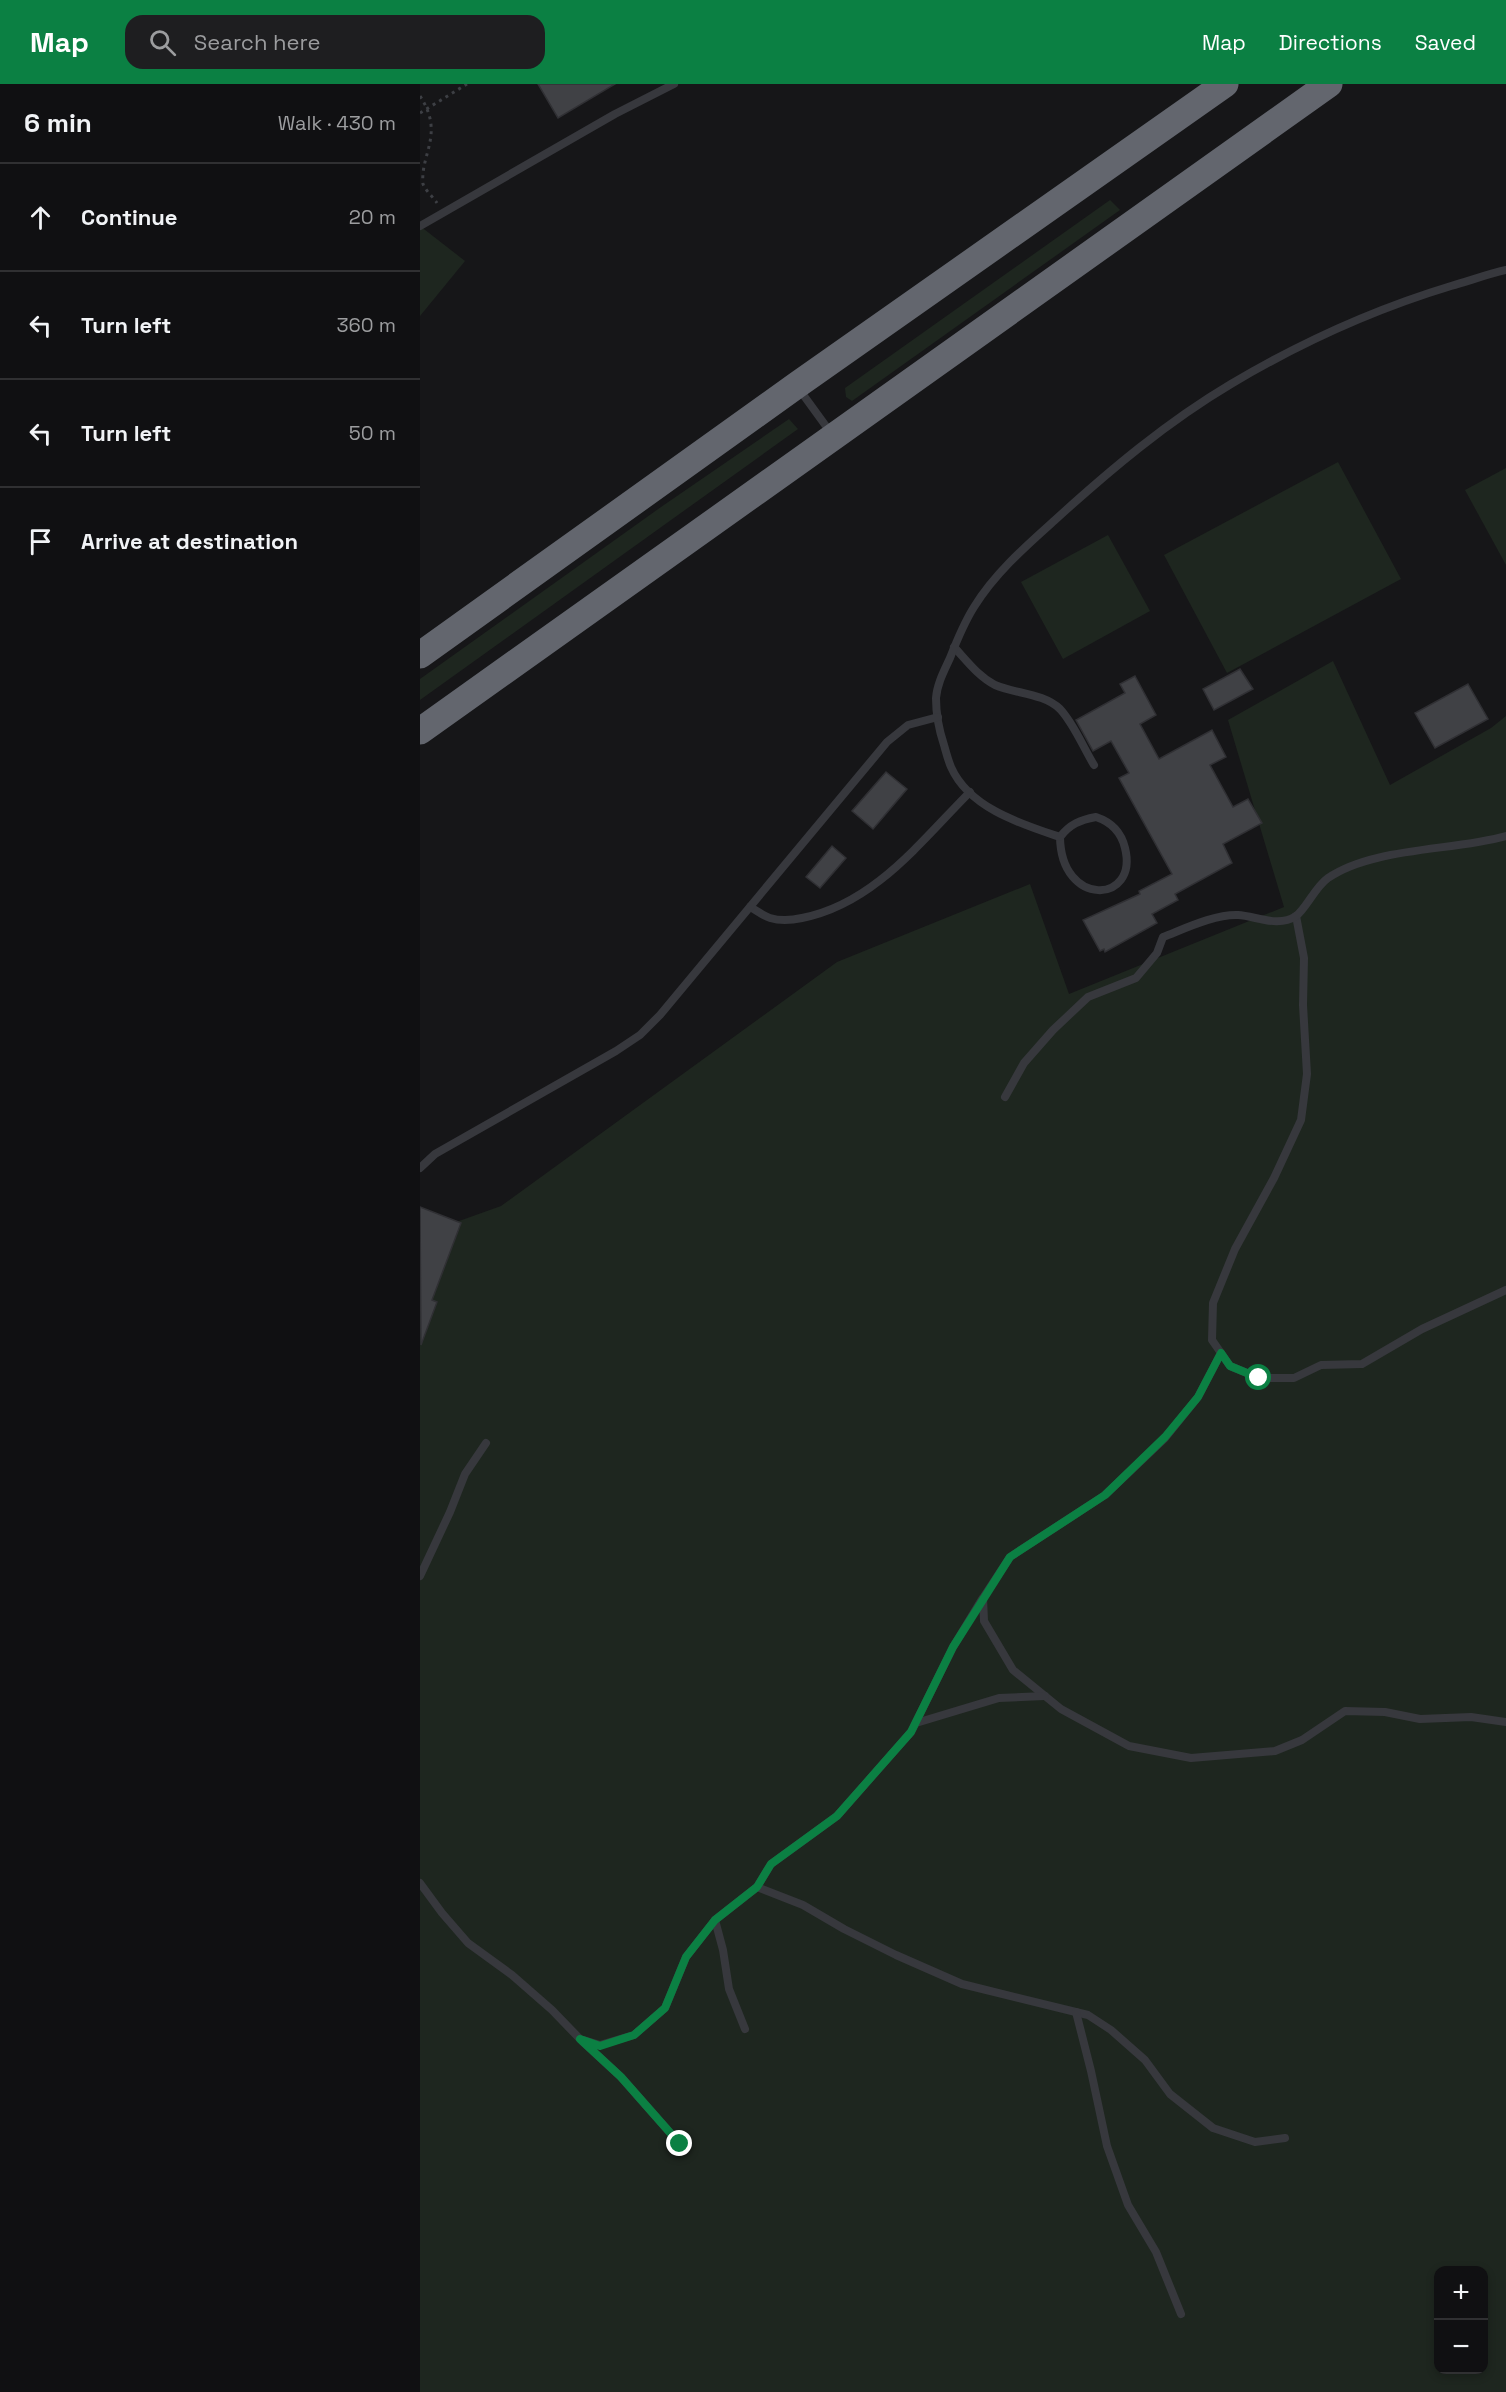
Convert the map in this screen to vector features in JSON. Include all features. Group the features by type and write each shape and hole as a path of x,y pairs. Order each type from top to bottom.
{"highway":[{"path":"420,655 797,385 1225,84"},
{"path":"420,730 1329,84"}],"lane":[{"path":"420,226 615,114 674,84"},
{"path":"1060,837 1032,828 997,812 970,792 960,782 951,767 939,731 936,699 938,687 954,647 975,606 992,582 1028,544 1139,446 1230,384 1353,322 1430,293 1506,270"},
{"path":"797,385 834,436"},
{"path":"954,647 979,675 995,685 1043,698 1059,708 1094,765"},
{"path":"420,1168 435,1154 640,1035 660,1015 887,742 908,725 938,717"},
{"path":"750,907 771,919 792,920 818,915 845,904 878,884 970,792"},
{"path":"1096,817 1111,822 1124,842 1129,861 1123,878 1110,888 1093,890 1078,885 1067,869 1060,852 1060,837 1068,827 1080,820 1096,817"},
{"path":"1005,1097 1024,1063 1053,1030 1088,997 1136,978 1157,953 1163,937 1198,923 1236,915 1275,922 1296,916 1313,893 1328,878 1354,865 1397,854 1480,843 1506,836"},
{"path":"1296,916 1304,958 1307,1074 1301,1120 1274,1178 1235,1249 1214,1303 1212,1340 1230,1366 1259,1378 1294,1378 1321,1365 1362,1364 1422,1329 1506,1290"},
{"path":"580,2039 600,2046 634,2035 665,2008 686,1957 715,1920 757,1887 771,1864 837,1816 911,1732 953,1647 1010,1557 1105,1495 1165,1437 1198,1397 1221,1353"},
{"path":"420,1576 465,1474 486,1443"},
{"path":"983,1598 984,1621 1013,1670 1061,1709 1129,1746 1191,1758 1275,1751 1302,1740 1345,1711 1385,1712 1420,1719 1471,1717 1506,1722"},
{"path":"916,1723 999,1698 1045,1696"},
{"path":"420,1883 468,1943 512,1975 552,2010 621,2077 680,2144"},
{"path":"757,1887 803,1905 886,1950 962,1984 1088,2015 1145,2060 1170,2094 1213,2128 1255,2142 1285,2138"},
{"path":"715,1920 723,1950 729,1989 745,2029"},
{"path":"1076,2012 1107,2146 1128,2205 1156,2252 1181,2314"}],"path":[{"path":"420,113 467,84"},
{"path":"420,96 428,108 431,128 422,165 423,184 444,211"}],"shaded area":[{"path":"1110,200 1120,210 852,401 846,397 845,388"},
{"path":"420,226 465,261 420,316"},
{"path":"789,419 798,429 420,700 420,679"},
{"path":"1338,462 1401,579 1227,673 1164,555"},
{"path":"1506,468 1506,565 1465,490"},
{"path":"1108,535 1150,611 1063,659 1021,582"},
{"path":"1333,661 1390,785 1491,728 1506,716 1506,2392 420,2392 420,1235 501,1206 837,962 1030,884 1069,994 1284,907 1228,720"}],"building":[{"path":"538,84 615,84 558,118"},
{"path":"1240,669 1253,689 1214,710 1203,689"},
{"path":"1135,676 1156,715 1140,724 1159,759 1212,730 1226,757 1210,765 1233,807 1248,799 1262,823 1223,844 1232,863 1175,894 1178,900 1152,914 1157,923 1105,952 1104,949 1100,951 1083,920 1140,894 1139,891 1172,874 1119,778 1129,773 1111,741 1093,751 1076,720 1125,693 1120,684"},
{"path":"1468,684 1488,719 1435,748 1415,713"},
{"path":"886,772 907,789 873,829 852,811"},
{"path":"832,846 846,858 820,888 806,877"},
{"path":"420,1207 461,1223 432,1300 437,1302 421,1345"}],"route":[{"path":"680,2144 621,2077 580,2039 600,2046 634,2035 665,2008 686,1957 715,1920 757,1887 771,1864 837,1816 876,1774 911,1732 953,1647 1010,1557 1105,1495 1165,1437 1198,1397 1221,1353 1230,1366 1259,1378"}]}
